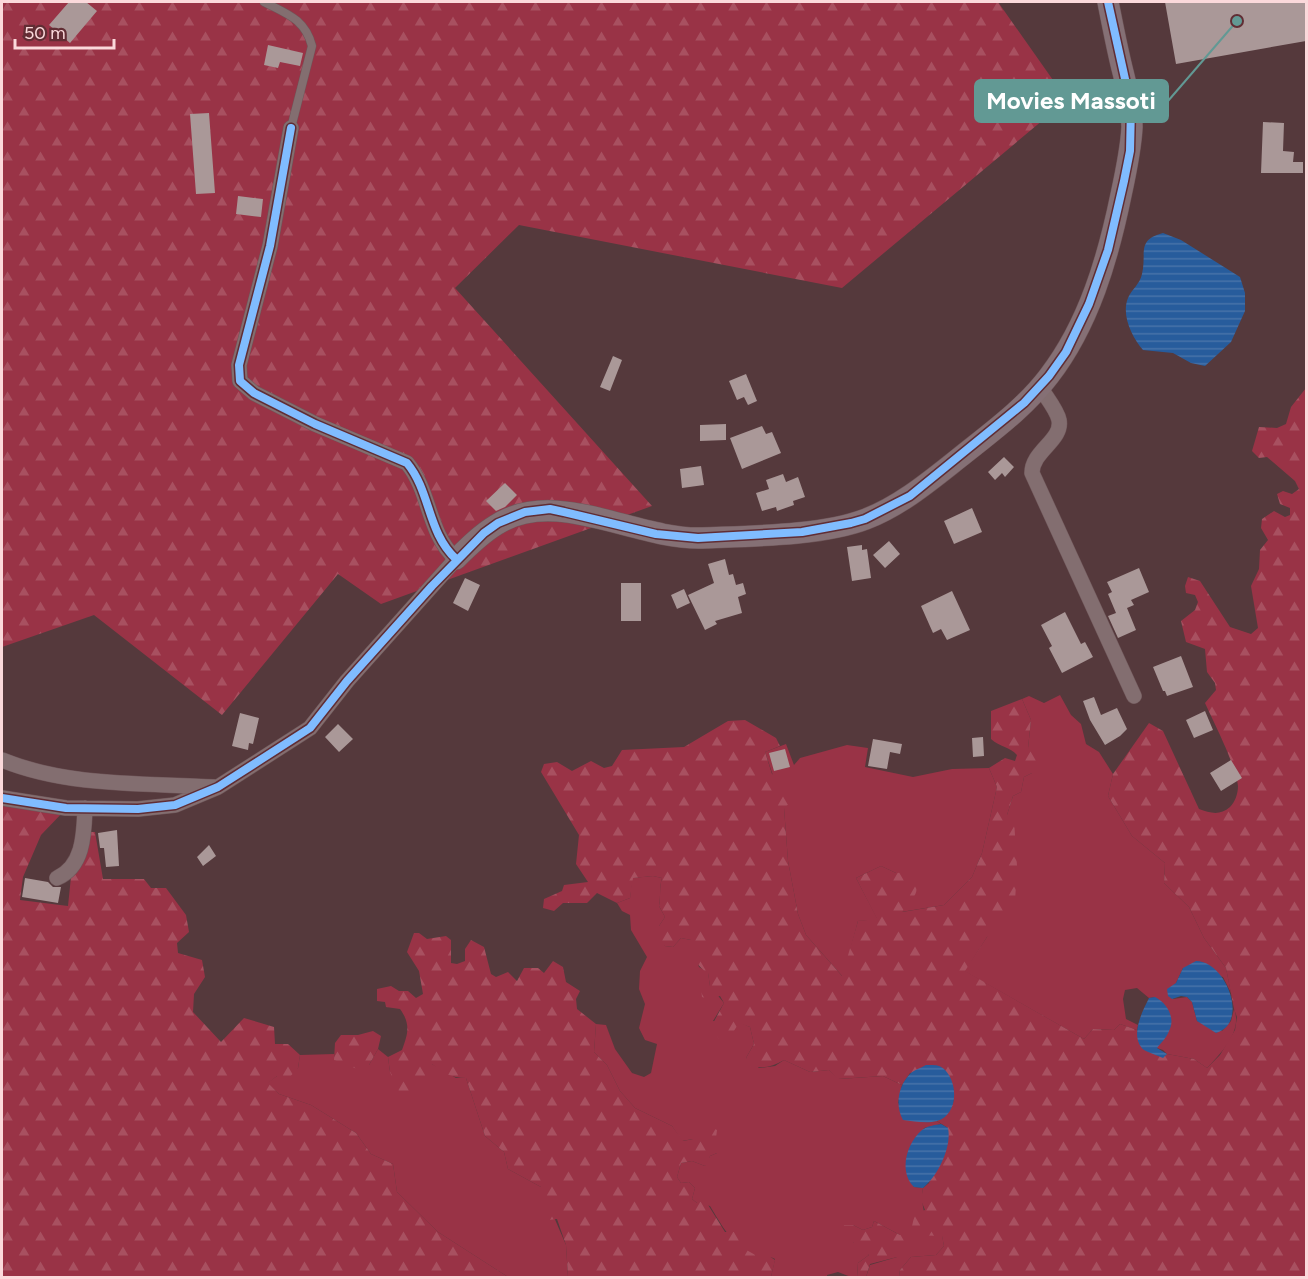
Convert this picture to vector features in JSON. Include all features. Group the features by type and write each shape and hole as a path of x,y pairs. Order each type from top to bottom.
{"street":[{"path":"2,798 66,808 138,809 175,805 218,787 310,728 347,681 456,560 498,523 525,512 550,509 656,534 698,538 802,532 865,519 910,496 1008,418 1040,387 1065,352 1089,304 1111,240 1130,150 1132,126 1131,106 1108,2"},
{"path":"291,128 270,246 239,365 240,381 254,393 315,424 407,463 414,471 422,489 434,527 448,552 456,560"},
{"path":"1040,387 1059,419 1059,427 1055,436 1035,459 1032,474 1134,696"},
{"path":"2,760 26,770 69,778 218,787"},
{"path":"57,878 70,870 76,861 84,831 85,808"}],"lane":[{"path":"264,2 300,21 308,33 312,46 291,128"}],"green space":[{"path":"2,2 998,2 1067,100 842,288 519,225 455,288 652,506 381,604 338,574 222,715 94,615 2,647"},
{"path":"1306,388 1306,1277 899,1277 900,1270 911,1257 936,1255 944,1246 942,1236 910,1235 915,1213 925,1210 921,1200 923,1188 929,1183 948,1128 937,1121 950,1110 953,1104 954,1091 944,1069 910,1073 902,1085 883,1076 838,1079 829,1070 810,1072 784,1060 767,1067 749,1066 746,1058 754,1044 750,1027 739,1023 728,1040 719,1039 711,1027 724,1003 720,996 709,999 702,997 701,988 710,986 708,973 695,959 691,940 681,938 673,947 665,946 657,935 659,926 665,917 659,906 662,878 653,876 633,878 630,898 617,903 597,893 587,903 563,903 554,911 543,908 544,899 562,891 564,885 588,882 576,864 579,835 541,772 544,764 557,762 572,771 591,761 604,768 612,766 622,750 684,747 728,721 745,720 776,738 780,746 765,752 772,774 788,782 790,803 784,808 788,861 798,914 806,935 842,976 858,921 877,919 856,878 881,866 896,873 909,872 917,889 916,894 902,912 944,905 972,877 982,853 997,787 989,768 1005,758 1015,761 1017,755 991,739 991,711 1022,699 1031,720 1028,748 1036,753 1039,762 1032,773 1024,777 1021,792 1013,796 1007,815 1014,820 1017,866 1015,902 987,937 965,971 1084,1039 1093,1029 1114,1030 1120,1024 1137,1030 1139,1041 1162,1057 1167,1054 1194,1059 1207,1068 1220,1055 1235,1030 1237,1017 1226,968 1204,938 1189,907 1164,883 1165,863 1132,836 1108,796 1113,774 1149,723 1163,731 1199,809 1219,813 1230,807 1235,800 1238,786 1233,767 1205,703 1216,690 1215,683 1207,672 1205,649 1186,642 1181,621 1195,610 1198,602 1195,595 1186,593 1185,586 1188,577 1200,581 1230,627 1251,634 1258,628 1251,586 1259,569 1260,550 1268,540 1261,528 1262,519 1274,511 1285,517 1290,515 1290,508 1280,504 1277,494 1283,491 1292,494 1299,489 1295,481 1267,457 1259,458 1252,451 1259,427 1277,428 1286,424 1291,407"},
{"path":"1060,695 1071,715 1081,724 1086,744 1099,752 1113,774 1108,796 1132,836 1165,863 1164,883 1189,907 1204,938 1226,968 1231,993 1223,977 1183,968 1176,983 1173,999 1187,997 1192,1002 1197,1021 1222,1031 1231,1021 1234,1009 1236,1025 1233,1033 1224,1049 1207,1068 1194,1059 1167,1054 1157,1048 1155,997 1149,998 1137,988 1125,990 1123,999 1126,1019 1138,1025 1137,1030 1120,1024 1114,1030 1093,1029 1084,1039 964,971 987,937 1007,815 1013,796 1021,792 1024,777 1032,773 1028,748 1031,720 1022,699 1029,696 1044,703"},
{"path":"786,744 794,765 800,758 847,745 868,748 865,767 913,777 952,769 989,768 997,787 982,853 972,877 944,905 901,912 896,873 881,866 856,878 878,920 858,921 843,977 806,935 798,914 788,861 784,808 765,752"},
{"path":"2,802 64,811 41,835 23,877 20,900 68,906 71,877 89,832 95,832 103,879 144,879 151,888 166,888 186,915 189,932 177,943 178,953 202,960 205,977 194,994 193,1012 221,1042 244,1018 274,1027 275,1044 288,1044 300,1055 298,1068 288,1079 277,1076 268,1083 279,1094 311,1105 356,1133 371,1154 393,1164 397,1192 438,1232 508,1277 2,1277"},
{"path":"653,876 662,878 659,906 665,917 659,926 665,946 673,947 681,938 691,940 699,967 708,972 710,986 724,1003 713,1021 739,1022 750,1027 754,1044 746,1058 759,1068 775,1066 784,1060 810,1072 829,1070 839,1079 883,1076 902,1085 898,1103 925,1122 937,1121 941,1124 924,1128 907,1174 914,1187 923,1188 923,1205 929,1234 942,1235 944,1246 936,1255 911,1257 900,1270 899,1277 866,1277 870,1265 897,1257 900,1235 874,1221 872,1227 863,1230 853,1225 853,1242 869,1255 858,1263 857,1277 838,1272 827,1275 827,1277 771,1277 775,1259 756,1256 741,1248 729,1235 710,1206 697,1203 692,1199 695,1188 689,1182 681,1183 677,1177 681,1163 692,1161 705,1166 710,1156 717,1153 693,1139 682,1141 672,1126 635,1108 620,1091 607,1065 594,1052 596,1024 606,1025 615,1049 632,1073 644,1077 651,1073 657,1044 645,1040 639,1028 645,1004 639,989 640,971 647,957 631,930 630,915 622,911 617,903 630,898 632,878"},
{"path":"414,933 419,933 427,939 446,936 451,940 451,963 457,964 465,961 465,949 471,940 484,947 491,974 496,977 508,972 517,981 524,968 538,968 544,973 553,961 563,967 566,982 580,991 576,999 577,1009 596,1024 594,1052 607,1065 620,1091 635,1108 672,1126 683,1141 693,1139 700,1125 705,1124 717,1130 716,1138 720,1146 717,1153 710,1156 708,1164 705,1166 692,1161 681,1163 677,1177 681,1183 689,1182 695,1188 692,1199 697,1203 705,1200 725,1232 740,1232 743,1248 757,1256 769,1256 775,1260 771,1277 568,1277 566,1245 557,1219 548,1220 541,1205 541,1187 508,1169 504,1152 485,1136 466,1078 448,1074 432,1064 422,1094 415,1098 400,1094 390,1072 388,1057 402,1050 407,1034 407,1024 400,1009 386,1007 385,1002 377,1001 377,989 391,986 399,991 408,991 416,998 423,994 419,971 407,952"},
{"path":"373,1031 381,1036 378,1049 369,1065 357,1069 334,1060 335,1043 341,1035 358,1035"},
{"path":"378,1049 388,1057 390,1072 432,1064 456,1078 466,1078 485,1136 504,1152 508,1169 541,1187 566,1245 568,1277 508,1277 438,1232 397,1192 393,1164 371,1154 356,1133 311,1105 279,1094 267,1083 277,1076 298,1068 300,1055 334,1054 335,1060 369,1065"},
{"path":"874,1221 900,1235 910,1235 912,1249 897,1257 870,1264 866,1277 857,1277 858,1263 869,1255 857,1249 853,1242 842,1240 840,1232 843,1225 853,1225 863,1230 872,1227"}],"water":[{"path":"1163,233 1181,240 1240,277 1245,293 1245,311 1231,342 1205,366 1191,363 1173,353 1143,350 1129,326 1126,305 1141,278 1144,248 1149,239"},
{"path":"1196,961 1207,964 1217,971 1230,993 1233,1006 1231,1018 1226,1027 1216,1033 1197,1021 1192,1002 1187,997 1172,999 1168,996 1167,989 1176,983 1183,968"},
{"path":"1155,997 1167,1007 1171,1016 1168,1033 1157,1048 1167,1054 1163,1058 1144,1050 1137,1038 1138,1024 1143,1010 1149,998"},
{"path":"926,1065 940,1066 949,1075 954,1090 952,1106 944,1118 937,1121 903,1120 898,1103 902,1085 911,1073"},
{"path":"941,1124 948,1128 949,1136 943,1161 929,1183 923,1188 914,1187 906,1173 906,1157 912,1142 922,1130"}],"building":[{"path":"69,2 86,2 97,11 70,43 49,25"},
{"path":"1165,2 1306,2 1306,41 1176,64"},
{"path":"268,45 303,53 300,66 280,62 278,68 264,65"},
{"path":"209,113 215,193 196,194 190,114"},
{"path":"1263,122 1284,123 1283,151 1294,152 1293,162 1303,162 1303,173 1261,173"},
{"path":"238,196 263,199 261,217 236,214"},
{"path":"613,356 622,360 610,391 600,387"},
{"path":"746,374 757,401 748,405 744,397 737,400 729,381"},
{"path":"726,424 726,440 700,441 700,425"},
{"path":"762,426 766,434 772,432 781,453 742,469 730,438"},
{"path":"1004,457 1014,467 1005,477 1002,473 995,480 988,472"},
{"path":"701,466 704,485 682,488 680,469"},
{"path":"783,474 786,482 798,477 805,497 793,501 794,505 777,511 776,507 762,511 756,493 769,489 766,480"},
{"path":"505,483 517,495 505,507 496,511 486,501"},
{"path":"972,508 982,532 954,544 944,521"},
{"path":"889,541 900,554 885,568 873,555"},
{"path":"862,545 862,550 867,549 871,578 852,581 847,547"},
{"path":"725,559 729,575 733,574 736,585 743,583 746,594 738,597 742,613 715,621 717,624 705,630 688,595 714,583 708,564"},
{"path":"1139,568 1149,592 1131,600 1134,605 1127,608 1136,630 1118,638 1108,616 1116,613 1108,594 1112,592 1107,582"},
{"path":"465,578 480,585 468,611 453,603"},
{"path":"621,583 641,583 641,621 621,621"},
{"path":"684,589 690,603 677,609 671,595"},
{"path":"952,591 970,630 947,640 941,629 933,633 921,606"},
{"path":"1065,612 1081,644 1085,642 1093,657 1062,673 1049,648 1052,646 1041,625"},
{"path":"1181,656 1193,687 1167,696 1153,667"},
{"path":"1094,697 1101,715 1117,708 1127,729 1105,745 1090,720 1083,701"},
{"path":"1205,711 1213,730 1194,738 1186,720"},
{"path":"240,713 259,718 253,744 249,743 248,750 232,746"},
{"path":"338,724 353,739 339,752 325,737"},
{"path":"983,737 984,756 973,757 972,738"},
{"path":"873,739 902,744 900,754 890,752 887,769 868,766"},
{"path":"785,749 790,767 774,771 769,753"},
{"path":"1231,760 1242,778 1221,791 1210,773"},
{"path":"117,830 119,866 106,867 104,848 100,848 98,833"},
{"path":"209,845 216,856 203,866 197,857"},
{"path":"25,878 48,882 53,887 61,887 58,903 22,897"}],"cycle path":[{"path":"2,798 66,808 138,809 175,805 218,787 310,728 347,681 432,586 484,533 498,523 525,512 550,509 656,534 698,538 802,532 851,523 865,519 910,496 1024,403 1049,376 1066,352 1089,304 1108,250 1130,151 1131,106 1108,2"},
{"path":"291,128 270,246 239,365 240,381 254,393 315,424 407,463 421,486 439,537 456,559"}],"place":[{"name":"Movies Massoti","path":"1237,21"}]}
